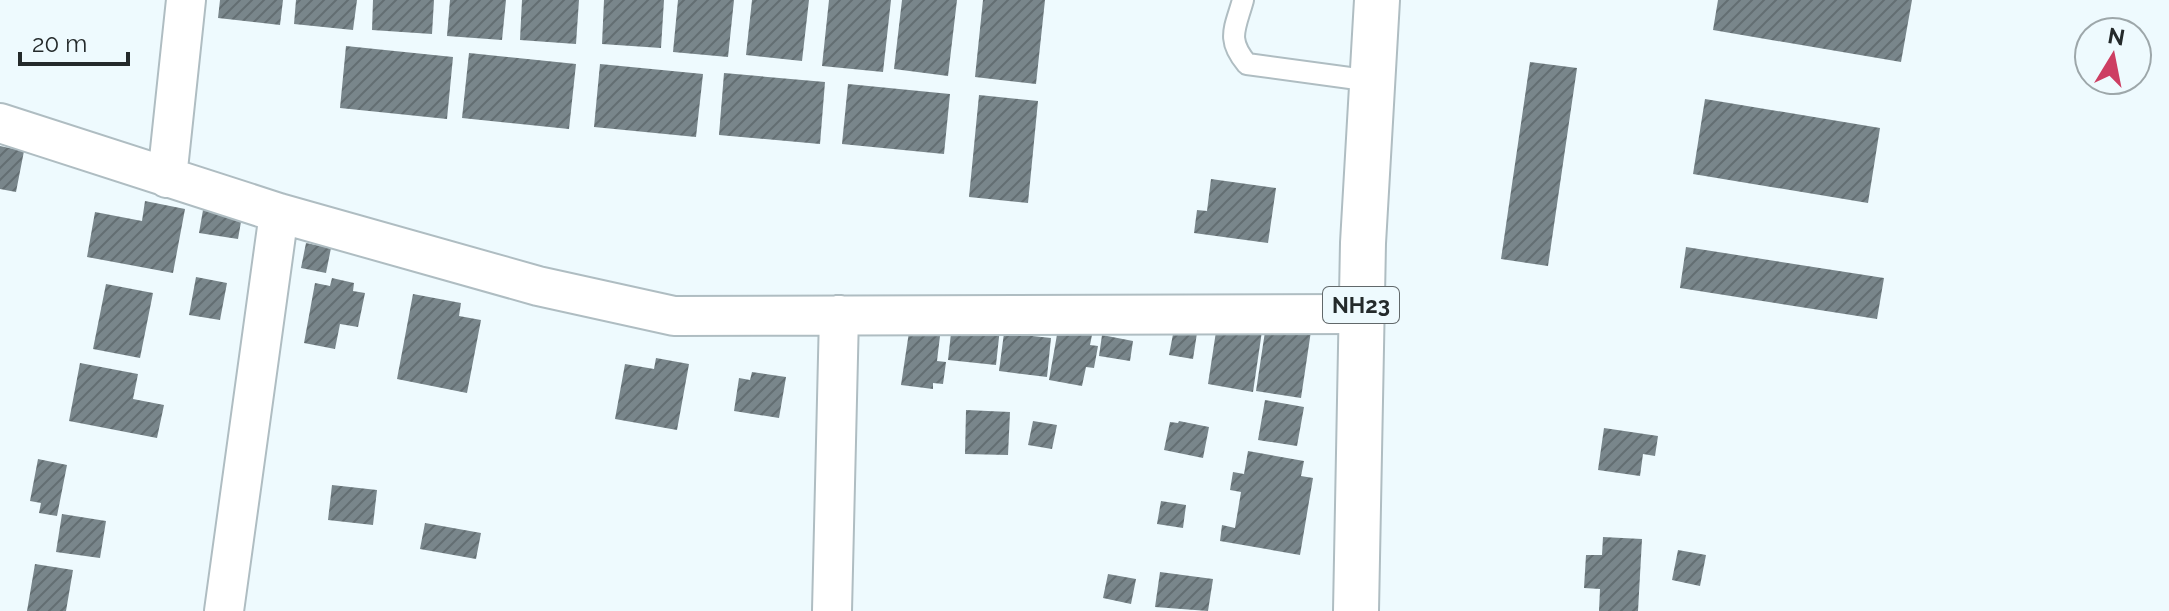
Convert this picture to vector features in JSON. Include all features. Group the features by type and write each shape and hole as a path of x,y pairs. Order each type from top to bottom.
{"highway":[{"name":"NH23","path":"1356,611 1361,314 1377,0"}],"street":[{"path":"167,178 186,0"},
{"path":"0,123 279,213 538,286 674,316 1361,314"},
{"path":"224,611 279,213"},
{"path":"832,611 839,315"}],"lane":[{"path":"1243,0 1233,39 1235,49 1247,64 1372,81"}],"building":[{"path":"220,0 283,0 280,25 218,18"},
{"path":"296,0 357,0 353,30 294,24"},
{"path":"373,0 434,0 432,34 372,30"},
{"path":"450,0 506,0 502,40 447,36"},
{"path":"522,0 579,0 576,44 520,40"},
{"path":"604,0 664,0 661,48 602,44"},
{"path":"678,0 734,0 728,57 673,52"},
{"path":"752,0 809,0 802,61 746,55"},
{"path":"829,0 891,0 883,72 822,66"},
{"path":"902,0 957,0 948,76 894,69"},
{"path":"983,0 1045,0 1036,84 975,77"},
{"path":"1718,0 1912,0 1901,62 1713,30"},
{"path":"346,46 453,57 447,119 340,108"},
{"path":"469,53 576,64 569,129 462,118"},
{"path":"1530,62 1577,68 1548,266 1501,259"},
{"path":"600,64 703,74 696,137 594,127"},
{"path":"724,73 825,82 820,144 719,135"},
{"path":"848,84 950,94 944,154 842,144"},
{"path":"979,95 1038,101 1028,203 969,197"},
{"path":"1705,99 1880,128 1868,203 1693,174"},
{"path":"0,146 24,151 16,192 0,189"},
{"path":"1211,179 1276,188 1268,243 1194,233 1197,210 1207,211"},
{"path":"145,201 185,209 173,273 87,257 95,212 142,221"},
{"path":"203,210 242,216 238,239 199,233"},
{"path":"306,243 331,248 326,273 301,268"},
{"path":"1686,247 1884,278 1877,319 1680,288"},
{"path":"196,277 227,283 220,320 189,315"},
{"path":"332,278 354,283 353,291 365,293 358,327 340,324 335,349 304,343 315,283 330,286"},
{"path":"106,284 153,293 140,358 93,349"},
{"path":"413,294 461,303 459,316 481,320 467,393 397,379"},
{"path":"952,324 1000,328 996,365 948,360"},
{"path":"1217,325 1262,331 1253,392 1208,384"},
{"path":"1266,325 1311,331 1301,398 1256,391"},
{"path":"1058,329 1092,335 1090,345 1098,346 1094,368 1086,367 1082,386 1049,380"},
{"path":"1174,329 1197,333 1193,359 1169,355"},
{"path":"909,332 940,336 937,361 946,362 943,384 933,383 933,389 901,385"},
{"path":"1004,333 1051,338 1047,377 999,371"},
{"path":"1102,335 1133,341 1130,361 1099,356"},
{"path":"656,358 689,364 677,430 615,419 625,364 654,369"},
{"path":"80,363 138,374 133,399 164,405 157,438 69,421"},
{"path":"752,372 786,377 779,418 734,411 739,378 750,380"},
{"path":"1265,400 1304,407 1297,446 1258,440"},
{"path":"966,410 1010,412 1008,455 965,454"},
{"path":"1033,421 1057,425 1052,449 1028,445"},
{"path":"1170,422 1209,427 1203,458 1164,450"},
{"path":"1604,428 1658,436 1655,456 1643,454 1640,476 1598,470"},
{"path":"1248,451 1304,461 1301,476 1313,478 1300,555 1220,541 1222,525 1235,528 1241,492 1230,490 1233,472 1244,474"},
{"path":"38,459 67,465 57,516 39,513 41,503 30,501"},
{"path":"332,485 377,490 373,525 328,520"},
{"path":"1161,501 1186,505 1183,528 1157,524"},
{"path":"62,514 106,521 100,558 56,552"},
{"path":"425,523 481,533 476,559 420,549"},
{"path":"1603,537 1642,539 1638,611 1599,611 1600,589 1584,588 1586,555 1602,555"},
{"path":"1678,550 1706,555 1700,586 1672,580"},
{"path":"35,564 73,570 66,611 27,611"},
{"path":"1160,572 1213,579 1208,611 1155,607"},
{"path":"1108,574 1136,579 1131,604 1103,598"}]}
